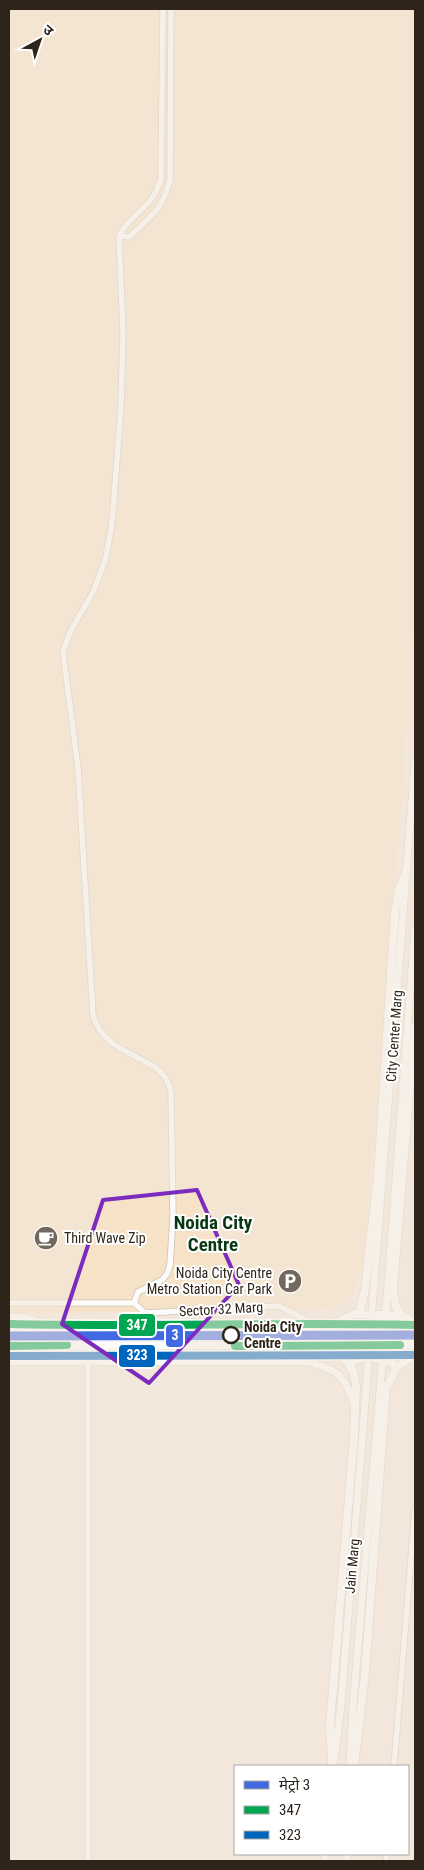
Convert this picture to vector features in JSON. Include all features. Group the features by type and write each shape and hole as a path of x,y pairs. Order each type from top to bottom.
{"main road":[{"path":"359,1314 365,1290 378,1174 395,912 399,889 407,869"},
{"path":"415,1027 393,1288 394,1302 402,1316 415,1324"},
{"path":"336,1323 345,1317 359,1314 402,1316"},
{"path":"9,1317 25,1318 42,1324"},
{"path":"9,1324 415,1324"},
{"path":"317,1345 344,1357 350,1364 355,1378 354,1438 330,1725 333,1765"},
{"path":"9,1346 415,1345"},
{"path":"354,1765 365,1674 386,1388 397,1367 415,1355"},
{"path":"350,1364 356,1360 371,1358 384,1359 397,1367"}],"street":[{"path":"134,1303 138,1292 162,1280 167,1274 170,1265 173,1216 170,1082 158,1068 105,1038 97,1029 93,1015 78,768 63,652 70,632 93,592 105,561 112,524 121,408 123,332 120,236 125,225 148,205 158,190 161,178 163,9"},
{"path":"120,236 129,237 159,210 166,196 170,180 171,9"},
{"name":"City Center Marg","path":"372,1309 415,762"},
{"name":"City Center Marg","path":"386,1310 415,929"},
{"name":"Sector 32 Marg","path":"9,1303 134,1303 145,1313 279,1306 313,1324"},
{"path":"88,1345 88,1861"},
{"path":"9,1362 308,1362 320,1365 341,1376 349,1388 355,1406"},
{"name":"Jain Marg","path":"333,1765 341,1706 368,1365"},
{"name":"Jain Marg","path":"350,1765 353,1705 382,1366"},
{"path":"394,1765 415,1510"}],"highlighted area":[{"path":"197,1190 239,1285 149,1383 62,1324 103,1200"}],"shaded area":[{"path":"9,9 415,9 415,608 390,956 363,1269 352,1293 338,1305 319,1310 9,1313"}],"tunnel":[{"path":"368,1362 372,1310"},
{"path":"382,1365 386,1310"}],"metro line":[{"name":"3","path":"9,1336 415,1335"}],"transit line":[{"name":"347","path":"9,1324 415,1325"},
{"name":"347","path":"9,1346 67,1345"},
{"name":"347","path":"235,1346 400,1345"},
{"name":"323","path":"9,1356 415,1355"}],"place":[{"name":"Third Wave Zip","path":"46,1238"},
{"name":"Noida City Centre Metro Station Car Park","path":"290,1281"},
{"name":"Noida City Centre","path":"231,1335"}],"district":[{"name":"Noida City Centre","path":"213,1233"}]}
